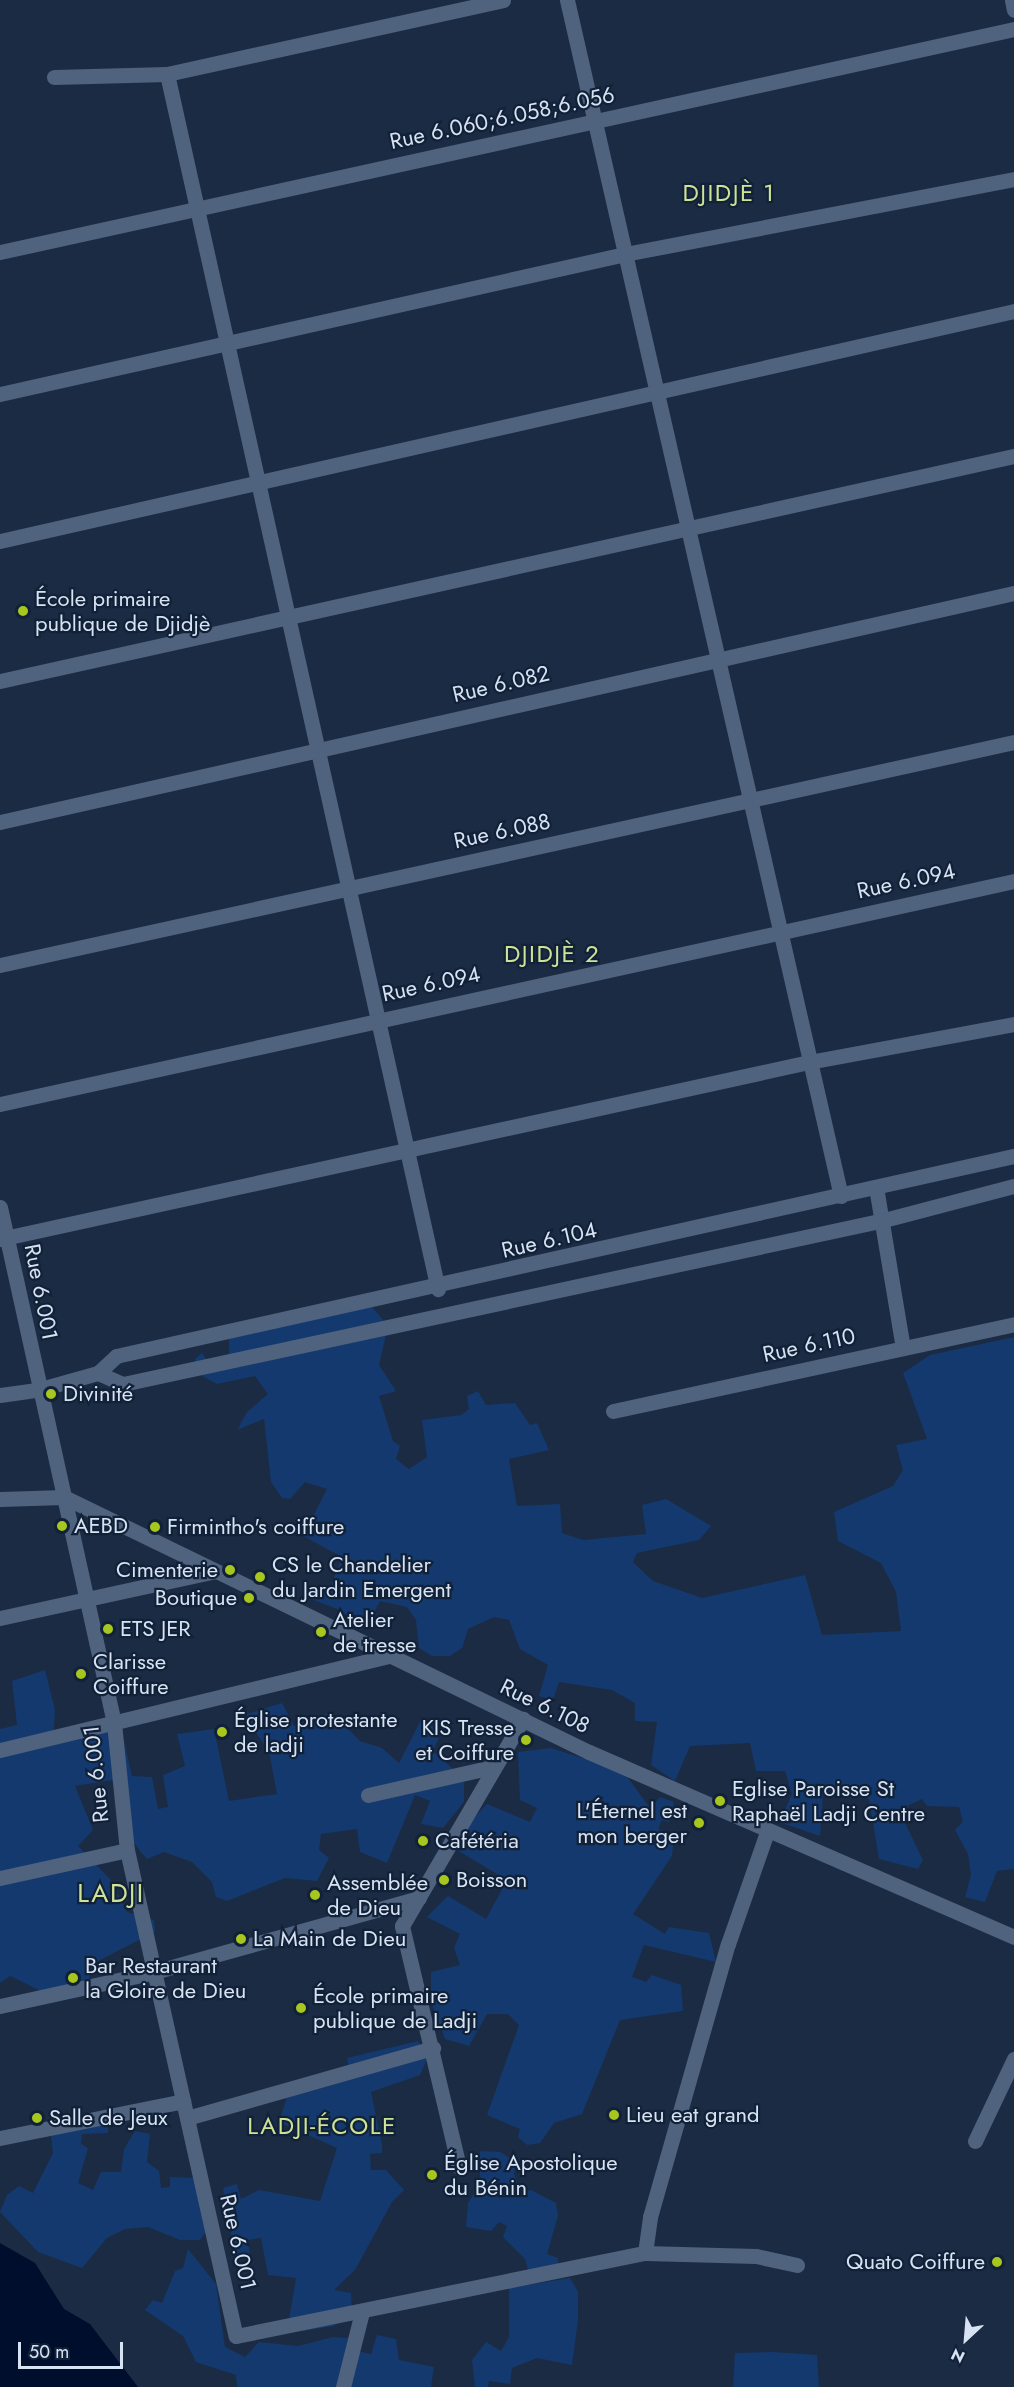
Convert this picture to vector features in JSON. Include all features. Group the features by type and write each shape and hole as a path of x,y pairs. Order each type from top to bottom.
{"street":[{"path":"54,77 167,74 503,0"},
{"path":"567,0 841,1196"},
{"path":"1012,0 1014,10"},
{"name":"Rue 6.060;6.058;6.056","path":"0,252 1014,29"},
{"path":"167,74 438,1288"},
{"path":"0,394 228,346 624,254 1014,179"},
{"path":"0,541 656,394 1014,310"},
{"path":"0,681 1014,456"},
{"name":"Rue 6.082","path":"0,822 1014,593"},
{"name":"Rue 6.088","path":"0,965 1014,742"},
{"name":"Rue 6.094","path":"0,1104 377,1018 1014,881"},
{"path":"3,1238 407,1152 809,1062 1014,1024"},
{"name":"Rue 6.104","path":"0,1395 38,1390 98,1373 116,1356 438,1288 1014,1156"},
{"path":"876,1187 884,1220 903,1348"},
{"path":"98,1373 123,1384 884,1220 1013,1189"},
{"name":"Rue 6.001","path":"0,1207 3,1238 114,1723 127,1850 236,2337 362,2312"},
{"name":"Rue 6.110","path":"613,1411 1014,1324"},
{"path":"0,1498 64,1497"},
{"name":"Rue 6.108","path":"64,1497 523,1719 767,1832 1014,1937"},
{"path":"0,1618 215,1571"},
{"path":"0,1750 389,1656"},
{"path":"459,2168 433,2048 402,1926 492,1767 523,1719"},
{"path":"368,1795 492,1767"},
{"path":"645,2253 659,2185 728,1944 767,1832"},
{"path":"0,1878 127,1850"},
{"path":"0,2006 154,1972 419,1898"},
{"path":"187,2118 433,2048"},
{"path":"975,2141 1014,2059"},
{"path":"0,2138 183,2101"},
{"path":"342,2387 362,2312 645,2253 756,2256 797,2265"}],"shaded area":[{"path":"363,1296 388,1326 379,1365 396,1391 379,1396 393,1441 400,1446 396,1459 409,1469 427,1457 422,1420 461,1415 469,1409 467,1396 478,1391 486,1405 515,1403 530,1425 537,1423 549,1450 509,1459 517,1506 560,1504 562,1533 583,1540 646,1534 642,1505 666,1499 711,1526 699,1540 637,1553 633,1562 653,1581 702,1598 805,1575 822,1635 901,1631 896,1592 881,1563 838,1541 834,1512 893,1486 903,1470 896,1445 927,1439 903,1373 930,1355 1014,1337 1014,1869 997,1871 985,1902 965,1897 971,1875 968,1854 955,1830 963,1822 959,1807 927,1806 922,1799 909,1805 903,1819 923,1860 918,1869 879,1859 869,1799 834,1789 823,1793 820,1836 779,1822 792,1794 785,1771 756,1771 750,1743 690,1746 675,1781 651,1765 657,1722 635,1721 635,1703 612,1690 559,1682 553,1700 539,1696 548,1665 520,1649 509,1620 494,1617 468,1629 462,1648 450,1656 432,1656 419,1648 416,1620 407,1607 380,1601 367,1627 359,1630 343,1611 311,1599 328,1593 342,1557 303,1536 327,1489 305,1482 290,1499 282,1498 271,1482 264,1419 237,1430 247,1412 268,1394 255,1376 217,1384 197,1373 195,1359 202,1353 211,1367 229,1357 229,1328"},
{"path":"45,1670 55,1710 53,1738 121,1728 132,1776 152,1777 158,1809 168,1807 163,1775 185,1766 177,1734 214,1729 229,1801 277,1794 269,1752 244,1715 282,1703 294,1726 331,1712 360,1741 382,1748 399,1763 422,1718 441,1733 433,1751 464,1779 464,1802 443,1828 421,1824 430,1801 415,1795 387,1863 360,1852 357,1829 321,1834 319,1850 329,1858 317,1881 285,1878 227,1901 216,1897 212,1882 192,1862 164,1852 147,1859 126,1831 112,1780 75,1786 93,1830 78,1846 110,1879 127,1912 154,1920 155,1932 96,1962 85,1987 49,1995 10,1976 0,1983 0,1729 17,1725 12,1681"},
{"path":"551,1748 623,1771 650,1808 660,1797 674,1802 669,1822 662,1820 658,1829 674,1836 672,1856 633,1914 665,1934 669,1927 709,1933 716,1962 644,1945 632,1977 646,1982 652,1975 681,1985 683,2011 620,2020 582,2114 554,2123 540,2143 527,2145 518,2137 520,2129 487,2115 519,2025 508,2014 487,2014 469,2046 445,2039 431,2002 431,1972 460,1965 454,1948 460,1934 427,1917 448,1896 486,1919 507,1880 457,1850 463,1829 487,1804 530,1822 537,1808 520,1800 518,1752"},
{"path":"418,2041 429,2055 420,2075 371,2092 382,2153 370,2154 371,2170 386,2170 404,2190 392,2202 355,2270 334,2290 351,2293 352,2313 334,2326 303,2331 289,2320 296,2278 268,2275 261,2238 248,2240 250,2256 235,2258 223,2188 237,2184 241,2199 259,2190 320,2201 337,2148 279,2122 289,2091 351,2077 347,2058"},
{"path":"108,2124 108,2133 82,2134 81,2144 88,2148 78,2183 93,2190 101,2172 121,2172 124,2149 135,2131 150,2134 147,2162 159,2171 161,2188 170,2187 170,2177 194,2178 211,2225 200,2240 180,2240 148,2227 125,2229 107,2238 82,2268 38,2252 0,2212 7,2195 19,2186 33,2193 53,2153 50,2127"},
{"path":"480,2151 500,2152 516,2162 514,2174 521,2192 531,2190 556,2203 558,2216 547,2254 558,2258 558,2265 529,2273 525,2259 503,2237 507,2226 499,2222 491,2231 466,2227 468,2203 480,2184"},
{"path":"0,2243 35,2263 64,2309 90,2324 138,2387 0,2387"},
{"path":"188,2249 216,2284 225,2347 245,2357 259,2342 298,2346 333,2337 359,2339 356,2351 371,2354 377,2335 396,2339 399,2360 434,2367 431,2387 237,2387 236,2375 196,2362 183,2336 145,2310 153,2300 162,2303 175,2271 183,2268"},
{"path":"570,2278 578,2292 578,2320 572,2365 537,2358 512,2368 510,2384 489,2381 488,2387 475,2387 472,2360 486,2342 501,2351 509,2337 509,2288"},
{"path":"773,2352 817,2355 819,2387 733,2387 735,2353"}],"place":[{"name":"École primaire publique de Djidjè","path":"23,611"},
{"name":"Divinité","path":"51,1394"},
{"name":"AEBD","path":"62,1526"},
{"name":"Firmintho's coiffure","path":"155,1527"},
{"name":"Cimenterie","path":"230,1570"},
{"name":"CS le Chandelier du Jardin Emergent","path":"260,1577"},
{"name":"Boutique","path":"249,1598"},
{"name":"ETS JER","path":"108,1629"},
{"name":"Atelier de tresse","path":"321,1632"},
{"name":"Clarisse Coiffure","path":"81,1674"},
{"name":"Église protestante de ladji","path":"222,1732"},
{"name":"KIS Tresse et Coiffure","path":"526,1740"},
{"name":"Eglise Paroisse St Raphaël Ladji Centre","path":"720,1801"},
{"name":"L'Éternel est mon berger","path":"699,1823"},
{"name":"Cafétéria","path":"423,1841"},
{"name":"Boisson","path":"444,1880"},
{"name":"Assemblée de Dieu","path":"315,1895"},
{"name":"La Main de Dieu","path":"241,1939"},
{"name":"Bar Restaurant la Gloire de Dieu","path":"73,1978"},
{"name":"École primaire publique de Ladji","path":"301,2008"},
{"name":"Lieu eat grand","path":"614,2115"},
{"name":"Salle de Jeux","path":"37,2118"},
{"name":"Église Apostolique du Bénin","path":"432,2175"},
{"name":"Quato Coiffure","path":"997,2262"}],"district":[{"name":"DJIDJÈ 1","path":"729,193"},
{"name":"DJIDJÈ 2","path":"552,954"},
{"name":"LADJI","path":"111,1894"},
{"name":"LADJI-ÉCOLE","path":"322,2126"}]}
